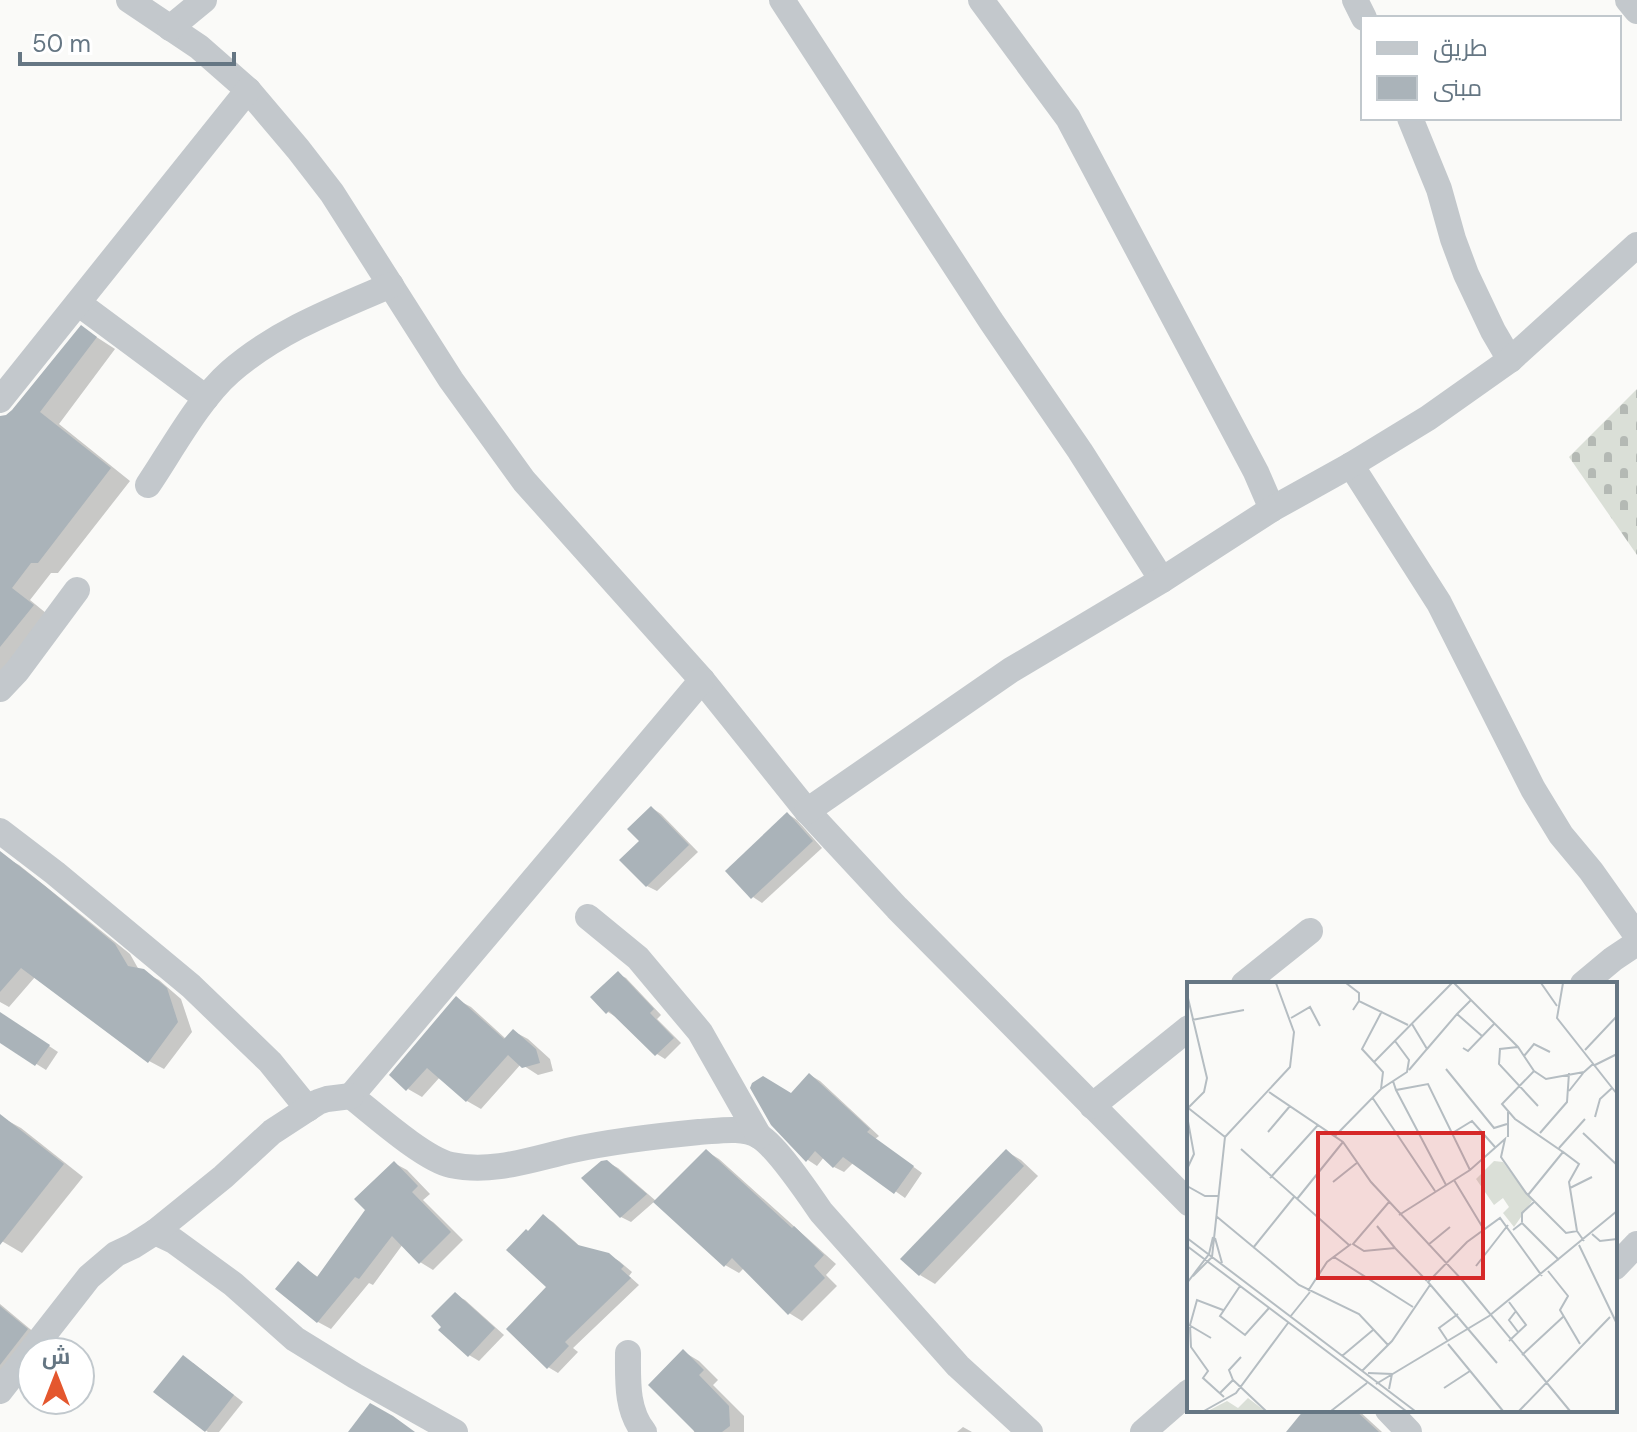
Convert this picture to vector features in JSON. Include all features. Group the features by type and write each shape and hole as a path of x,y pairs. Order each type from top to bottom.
{"street":[{"path":"129,0 199,47 248,90 332,193 451,380 524,481 702,680 807,811 897,908 1187,1201"},
{"path":"170,28 204,0"},
{"path":"782,0 1162,580"},
{"path":"981,0 1068,118 1256,472 1272,509"},
{"path":"1628,0 1637,11"},
{"path":"0,400 248,90"},
{"path":"1411,120 1439,189 1466,274 1510,360"},
{"path":"807,811 1011,670 1162,580 1272,509 1428,418 1510,360 1637,245"},
{"path":"148,485 206,398 229,373 305,322 391,285"},
{"path":"78,303 206,398"},
{"path":"1351,465 1439,603 1533,789 1561,835 1637,936"},
{"path":"0,689 77,590"},
{"path":"0,1391 89,1277 116,1254 155,1232 272,1132 327,1099 351,1096 702,680"},
{"path":"0,831 191,986 270,1062 308,1109"},
{"path":"588,917 638,958 700,1032 759,1136 829,1220 958,1366 1030,1432"},
{"path":"1246,982 1310,931"},
{"path":"1585,982 1637,943"},
{"path":"1092,1106 1187,1030"},
{"path":"351,1096 435,1160 453,1166 518,1164 573,1150 663,1135 724,1130 759,1136"},
{"path":"155,1232 174,1241 233,1284 295,1339 455,1432"},
{"path":"1617,1265 1637,1244"},
{"path":"628,1353 628,1396 638,1425 644,1432"},
{"path":"1143,1432 1187,1394"},
{"path":"1390,1412 1409,1432"}],"green space":[{"path":"1637,389 1637,555 1569,457"}],"building":[{"path":"81,325 97,337 40,412 111,468 38,563 31,563 12,588 34,605 0,647 0,416 12,410"},
{"path":"651,806 689,845 646,887 619,860 639,841 627,829"},
{"path":"787,812 813,841 751,899 725,871"},
{"path":"0,851 115,944 128,966 144,969 167,988 178,1022 148,1063 21,968 0,992"},
{"path":"618,971 654,1009 650,1013 674,1038 655,1056 609,1011 606,1014 590,997"},
{"path":"456,996 504,1039 513,1029 536,1049 540,1063 522,1068 508,1055 466,1102 427,1068 406,1091 389,1075"},
{"path":"0,1012 50,1045 35,1066 0,1043"},
{"path":"809,1073 870,1129 867,1132 914,1166 894,1194 843,1157 833,1168 815,1151 806,1162 771,1125 750,1088 752,1083 763,1076 791,1093"},
{"path":"0,1114 64,1164 0,1245"},
{"path":"706,1149 824,1255 814,1266 825,1278 788,1315 732,1258 724,1267 653,1202"},
{"path":"1006,1149 1024,1166 919,1276 900,1259"},
{"path":"607,1160 647,1194 620,1218 581,1178 601,1161"},
{"path":"394,1161 418,1186 412,1192 451,1232 419,1264 392,1236 359,1279 355,1277 317,1323 275,1289 298,1261 317,1277 365,1210 354,1199"},
{"path":"543,1214 578,1245 609,1253 624,1266 621,1269 631,1278 565,1342 569,1346 547,1369 506,1329 546,1287 506,1250"},
{"path":"455,1292 495,1328 468,1357 438,1330 441,1327 431,1316"},
{"path":"0,1306 28,1329 23,1336 16,1336 16,1344 0,1365"},
{"path":"683,1349 704,1370 699,1375 729,1406 730,1426 722,1432 695,1432 648,1385"},
{"path":"183,1355 234,1395 205,1432 153,1392"},
{"path":"370,1403 393,1416 415,1432 348,1432"},
{"path":"1302,1412 1357,1412 1379,1432 1286,1432"}]}
